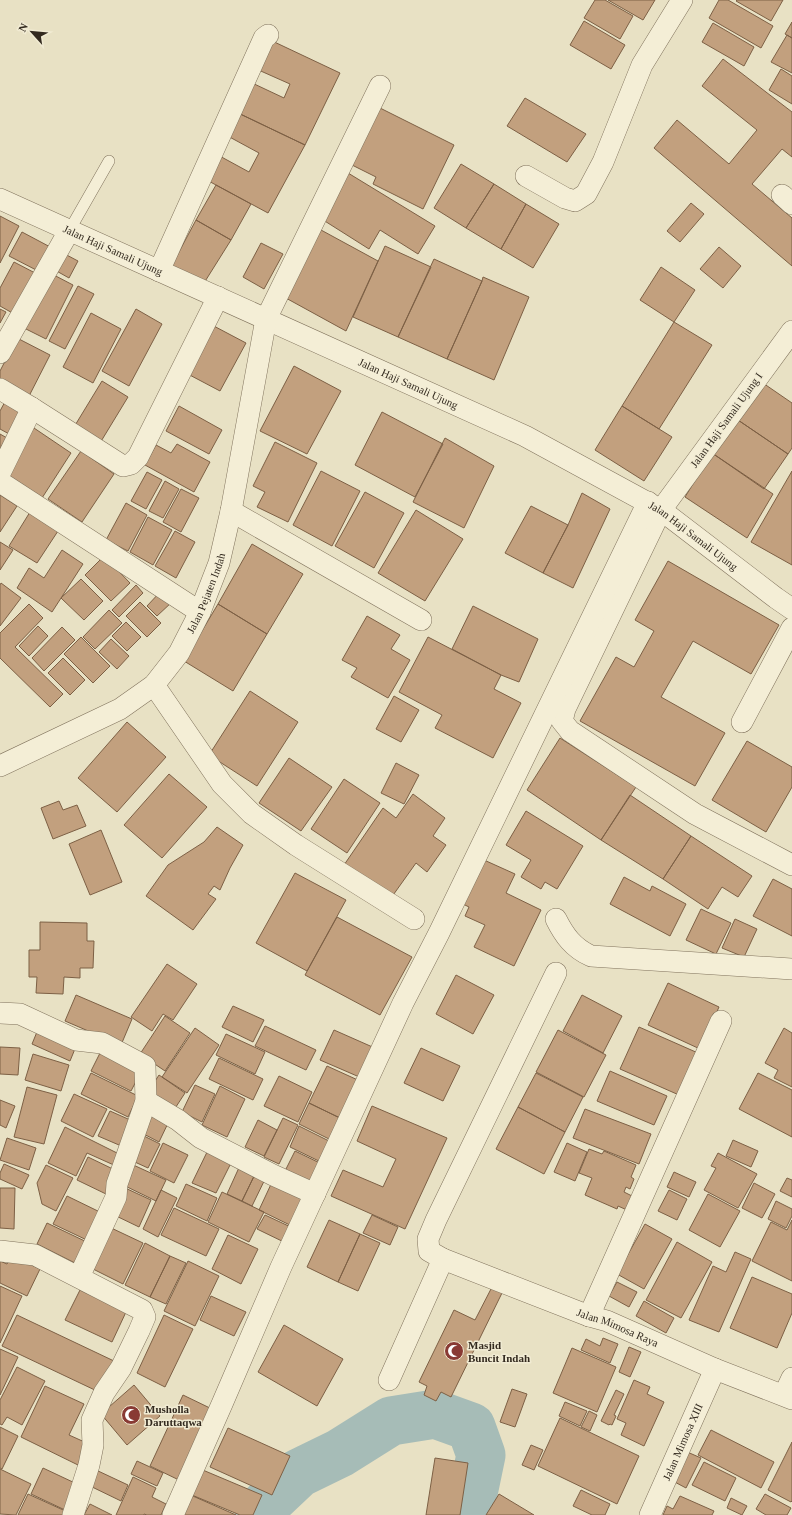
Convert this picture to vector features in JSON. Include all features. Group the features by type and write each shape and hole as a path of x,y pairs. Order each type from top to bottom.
{"street":[{"path":"526,176 565,198 575,201 586,194 603,162 642,65 682,0"},
{"path":"159,270 264,38 268,35"},
{"name":"Jalan Pejaten Indah","path":"0,766 120,709 154,685 179,653 200,612 219,563 231,511 266,319 380,86"},
{"name":"Jalan Haji Samali Ujung","path":"0,199 525,436 654,506 792,609"},
{"path":"0,353 69,231"},
{"path":"0,389 123,466 131,464 138,457 218,298"},
{"name":"Jalan Haji Samali Ujung I","path":"654,506 792,332"},
{"path":"0,473 32,408"},
{"path":"0,482 200,612"},
{"path":"654,506 565,709 562,721 570,731 695,814 792,865"},
{"path":"173,1515 281,1267 402,1002 442,926 654,506"},
{"path":"231,511 421,620"},
{"path":"742,722 792,628"},
{"path":"154,685 222,784 252,814 296,845 414,919"},
{"path":"556,919 565,936 583,953 591,956 792,969"},
{"name":"Jalan Mimosa Raya","path":"556,973 436,1220 428,1239 429,1251 443,1259 589,1316 607,1321 715,1369 789,1391"},
{"path":"0,1013 20,1014 76,1040 102,1043 145,1066 146,1101 117,1184 116,1197 79,1277"},
{"path":"589,1316 721,1021"},
{"path":"146,1101 178,1120 201,1138 273,1176 315,1194"},
{"path":"0,1251 35,1255 142,1310 145,1317 140,1331 121,1368 104,1393 92,1420 93,1445 73,1515"},
{"path":"390,1380 443,1259"},
{"name":"Jalan Mimosa XIII","path":"650,1515 715,1369"}],"lane":[{"path":"69,231 109,161"}],"building":[{"path":"595,0 605,0 633,16 620,39 584,18"},
{"path":"608,0 655,0 643,20"},
{"path":"719,0 728,0 773,26 761,48 709,18"},
{"path":"783,0 771,21 736,1"},
{"path":"584,21 625,45 611,69 570,45"},
{"path":"792,22 792,38 785,34"},
{"path":"713,23 754,47 744,66 702,42"},
{"path":"787,35 792,38 792,73 771,62"},
{"path":"268,39 340,73 305,145 236,112 250,82 284,98 290,84 254,68"},
{"path":"723,59 792,112 792,157 782,149 752,184 792,218 792,266 654,148 677,120 729,164 757,130 702,86"},
{"path":"781,69 792,76 792,104 769,90"},
{"path":"525,98 586,134 567,162 507,126"},
{"path":"380,108 454,145 423,209 373,184 376,177 352,165"},
{"path":"236,112 305,145 268,213 203,178 216,154 249,172 259,153 224,134"},
{"path":"461,164 494,184 466,228 434,208"},
{"path":"348,173 435,226 418,254 380,230 369,249 320,218"},
{"path":"494,184 526,204 501,249 466,228"},
{"path":"216,185 251,204 231,240 196,220"},
{"path":"691,203 704,214 680,242 667,231"},
{"path":"526,204 559,224 533,268 501,249"},
{"path":"0,216 19,226 0,263"},
{"path":"196,220 231,240 204,283 171,267"},
{"path":"321,230 378,261 346,331 284,297"},
{"path":"22,232 54,249 42,273 9,256"},
{"path":"261,243 283,254 264,289 243,277"},
{"path":"385,246 431,267 398,337 353,317"},
{"path":"719,247 741,266 723,288 700,269"},
{"path":"61,252 78,261 69,278 53,269"},
{"path":"434,259 482,281 447,359 398,337"},
{"path":"14,262 37,274 16,315 0,306 0,288"},
{"path":"661,267 695,290 674,322 640,300"},
{"path":"50,273 73,285 46,339 22,327"},
{"path":"483,277 529,297 494,380 447,359"},
{"path":"78,286 94,294 65,349 49,341"},
{"path":"0,309 6,312 0,323"},
{"path":"136,309 162,324 129,386 102,371"},
{"path":"91,313 121,329 93,383 63,367"},
{"path":"674,322 712,345 659,429 622,406"},
{"path":"210,324 246,343 220,391 184,372"},
{"path":"17,338 50,355 27,400 0,386 0,371"},
{"path":"294,366 341,391 307,454 260,431"},
{"path":"102,381 128,397 100,443 74,427"},
{"path":"760,381 792,403 792,448 788,454 735,418"},
{"path":"7,398 25,408 11,435 0,429 0,411"},
{"path":"179,406 222,430 209,454 166,431"},
{"path":"622,406 672,437 644,481 595,450"},
{"path":"382,412 443,444 415,497 355,465"},
{"path":"735,418 788,454 764,489 712,453"},
{"path":"31,426 71,453 42,498 1,471"},
{"path":"0,434 7,438 0,449"},
{"path":"445,438 494,466 464,528 413,502"},
{"path":"275,442 317,463 288,522 257,507 265,492 253,486"},
{"path":"177,444 210,462 194,492 145,465 156,445 171,453"},
{"path":"81,451 114,474 82,522 48,499"},
{"path":"712,453 773,494 747,538 685,497"},
{"path":"321,471 360,491 332,546 293,525"},
{"path":"792,471 792,565 751,542"},
{"path":"147,472 162,480 146,509 131,501"},
{"path":"165,481 179,489 163,518 149,511"},
{"path":"181,489 199,498 181,532 163,522"},
{"path":"365,492 404,513 374,568 335,546"},
{"path":"582,493 610,509 573,588 543,573 568,525"},
{"path":"0,495 17,506 0,532"},
{"path":"126,503 147,515 128,551 106,540"},
{"path":"531,506 568,525 543,573 505,553"},
{"path":"416,510 463,539 425,601 378,573"},
{"path":"30,512 58,531 37,563 9,546"},
{"path":"148,517 172,530 153,565 130,552"},
{"path":"175,531 195,542 176,578 155,566"},
{"path":"0,542 13,550 0,570"},
{"path":"252,544 303,574 267,634 218,604"},
{"path":"62,550 83,564 52,612 17,588 29,568 44,578"},
{"path":"104,556 130,583 111,601 85,575"},
{"path":"668,561 779,625 751,674 693,641 661,697 725,733 695,786 580,721 616,657 634,667 654,631 635,620"},
{"path":"81,579 103,601 84,620 61,598"},
{"path":"1,583 21,598 0,626 0,585"},
{"path":"136,585 143,593 119,617 112,610"},
{"path":"161,591 172,602 157,616 147,606"},
{"path":"140,602 161,623 147,637 126,616"},
{"path":"29,604 43,618 15,647 63,694 50,707 0,658 0,633"},
{"path":"218,604 267,634 233,691 184,661"},
{"path":"473,606 538,639 519,682 501,675 452,649"},
{"path":"109,610 122,623 95,649 83,637"},
{"path":"367,616 400,635 391,649 410,660 388,698 351,677 357,668 342,660"},
{"path":"126,622 141,637 127,651 112,636"},
{"path":"38,626 48,636 29,656 19,646"},
{"path":"62,627 75,640 44,671 32,658"},
{"path":"81,637 110,666 93,683 64,654"},
{"path":"428,637 501,675 494,689 521,703 493,758 435,728 442,715 399,692"},
{"path":"111,639 129,656 117,669 99,652"},
{"path":"63,658 85,680 70,695 48,673"},
{"path":"250,691 298,722 257,786 209,755"},
{"path":"394,696 419,710 401,742 376,729"},
{"path":"127,722 166,757 117,812 78,778"},
{"path":"560,738 636,787 601,840 527,790"},
{"path":"747,741 792,767 792,787 766,832 712,800"},
{"path":"289,758 332,787 301,831 259,803"},
{"path":"396,763 419,775 404,804 381,793"},
{"path":"169,774 207,807 162,858 124,825"},
{"path":"344,779 380,803 347,853 311,829"},
{"path":"413,794 445,818 433,836 446,845 427,872 416,863 391,898 344,865 383,808 396,818"},
{"path":"630,795 691,836 663,879 601,840"},
{"path":"59,801 63,810 77,805 86,826 53,839 41,808"},
{"path":"526,811 583,846 557,889 545,882 541,889 521,877 531,860 506,845"},
{"path":"217,827 243,845 220,890 214,886 208,894 216,899 193,930 146,896 168,865 204,842"},
{"path":"101,830 122,882 90,895 69,844"},
{"path":"691,836 752,876 738,897 722,887 708,909 663,879"},
{"path":"484,860 515,874 506,893 541,910 514,966 474,947 485,925 465,916 469,907 463,904"},
{"path":"295,873 346,900 307,971 256,943"},
{"path":"624,877 650,891 652,886 686,904 670,936 610,904"},
{"path":"773,879 792,889 792,936 753,916"},
{"path":"701,909 731,923 716,954 686,940"},
{"path":"337,917 412,957 380,1015 305,975"},
{"path":"735,919 757,929 744,957 722,948"},
{"path":"40,922 87,923 87,941 94,941 93,968 80,968 80,978 64,977 63,994 36,993 37,977 29,977 29,950 40,950"},
{"path":"167,964 197,984 173,1020 163,1014 152,1031 131,1017"},
{"path":"456,975 494,995 473,1034 436,1014"},
{"path":"668,983 719,1007 700,1049 648,1025"},
{"path":"76,995 132,1019 121,1045 65,1021"},
{"path":"582,995 622,1016 603,1053 563,1031"},
{"path":"233,1006 264,1020 253,1042 222,1027"},
{"path":"165,1016 190,1033 165,1071 140,1054"},
{"path":"265,1026 316,1050 306,1070 255,1046"},
{"path":"39,1027 77,1044 70,1061 32,1044"},
{"path":"639,1027 698,1053 679,1095 620,1069"},
{"path":"195,1028 219,1045 187,1093 162,1077"},
{"path":"784,1028 792,1033 792,1087 774,1078 778,1070 765,1063"},
{"path":"334,1030 377,1049 364,1079 320,1060"},
{"path":"558,1030 606,1055 584,1097 536,1072"},
{"path":"226,1034 265,1052 255,1074 216,1055"},
{"path":"0,1047 20,1048 18,1075 0,1074"},
{"path":"103,1047 143,1068 131,1091 91,1071"},
{"path":"421,1048 460,1066 443,1101 404,1083"},
{"path":"33,1054 69,1065 61,1091 25,1080"},
{"path":"219,1058 263,1079 253,1100 209,1079"},
{"path":"327,1066 360,1081 342,1119 309,1103"},
{"path":"610,1071 667,1096 654,1125 597,1101"},
{"path":"91,1073 138,1096 128,1117 81,1094"},
{"path":"536,1073 583,1097 565,1132 518,1107"},
{"path":"758,1073 792,1090 792,1137 739,1109"},
{"path":"159,1075 185,1093 172,1113 146,1095"},
{"path":"279,1076 312,1092 298,1122 264,1106"},
{"path":"195,1085 215,1094 202,1122 182,1112"},
{"path":"220,1086 245,1099 227,1137 202,1125"},
{"path":"27,1087 57,1095 44,1144 14,1137"},
{"path":"74,1094 107,1109 93,1137 61,1121"},
{"path":"0,1100 15,1106 6,1128 0,1125"},
{"path":"309,1103 342,1119 331,1140 299,1124"},
{"path":"372,1106 447,1138 405,1229 331,1196 343,1170 383,1187 396,1159 357,1141"},
{"path":"518,1107 565,1132 544,1174 496,1149"},
{"path":"146,1108 170,1119 159,1142 136,1130"},
{"path":"585,1109 651,1134 639,1164 573,1138"},
{"path":"110,1111 137,1123 126,1148 98,1136"},
{"path":"283,1118 298,1125 279,1164 264,1157"},
{"path":"258,1120 277,1130 264,1156 245,1147"},
{"path":"299,1126 335,1144 325,1164 290,1147"},
{"path":"65,1127 121,1155 116,1166 87,1153 76,1176 48,1163"},
{"path":"138,1133 160,1144 148,1168 126,1158"},
{"path":"7,1138 36,1148 29,1170 0,1160"},
{"path":"733,1140 758,1151 751,1167 726,1156"},
{"path":"163,1143 188,1155 174,1183 150,1171"},
{"path":"567,1143 587,1152 575,1181 554,1172"},
{"path":"209,1148 233,1159 216,1193 192,1183"},
{"path":"589,1149 602,1154 604,1151 636,1165 631,1177 634,1179 630,1189 626,1187 624,1192 632,1196 627,1210 618,1206 617,1209 585,1195 592,1178 579,1173"},
{"path":"295,1151 326,1166 316,1188 284,1173"},
{"path":"718,1153 757,1174 738,1208 704,1190 716,1168 711,1166"},
{"path":"88,1157 117,1171 106,1194 77,1180"},
{"path":"242,1161 258,1168 242,1201 227,1194"},
{"path":"129,1163 166,1180 156,1201 119,1183"},
{"path":"4,1164 29,1175 22,1189 0,1179 0,1173"},
{"path":"46,1165 73,1178 56,1211 42,1204 37,1183"},
{"path":"258,1168 268,1173 252,1206 242,1201"},
{"path":"674,1172 696,1182 689,1197 667,1187"},
{"path":"787,1178 792,1180 792,1197 780,1191"},
{"path":"273,1180 308,1196 294,1227 259,1210"},
{"path":"754,1183 775,1194 762,1218 742,1208"},
{"path":"186,1184 217,1198 207,1221 176,1206"},
{"path":"123,1187 151,1200 139,1227 110,1213"},
{"path":"0,1188 15,1188 14,1229 0,1228"},
{"path":"161,1190 177,1198 158,1237 143,1229"},
{"path":"669,1190 687,1199 677,1220 658,1211"},
{"path":"222,1192 264,1212 249,1242 208,1222"},
{"path":"708,1194 740,1211 720,1247 689,1230"},
{"path":"67,1196 104,1214 91,1242 53,1224"},
{"path":"776,1201 792,1209 792,1216 786,1228 768,1219"},
{"path":"174,1208 219,1229 206,1256 161,1235"},
{"path":"265,1215 295,1229 288,1244 257,1229"},
{"path":"372,1215 398,1227 390,1245 363,1233"},
{"path":"329,1220 360,1234 338,1282 307,1267"},
{"path":"792,1220 792,1281 752,1261 771,1222 787,1230"},
{"path":"47,1223 91,1244 81,1266 37,1244"},
{"path":"645,1224 672,1239 644,1289 617,1274"},
{"path":"107,1226 143,1243 123,1284 87,1266"},
{"path":"360,1234 380,1243 358,1291 338,1282"},
{"path":"228,1235 258,1249 241,1284 212,1269"},
{"path":"677,1242 712,1262 681,1318 646,1300"},
{"path":"145,1243 170,1256 150,1297 125,1285"},
{"path":"735,1252 751,1259 719,1332 689,1320 713,1266 726,1272"},
{"path":"12,1256 40,1269 27,1296 0,1283 0,1261 7,1264"},
{"path":"170,1256 186,1263 166,1304 150,1297"},
{"path":"188,1261 219,1276 195,1326 164,1311"},
{"path":"752,1277 792,1294 792,1313 777,1348 730,1328"},
{"path":"617,1282 637,1292 629,1307 609,1296"},
{"path":"0,1286 22,1296 0,1343"},
{"name":"Masjid Buncit Indah","path":"492,1287 502,1293 451,1397 441,1392 436,1401 424,1395 427,1386 419,1382 454,1310 475,1320"},
{"path":"80,1290 126,1312 112,1342 65,1320"},
{"path":"211,1296 246,1312 234,1336 200,1320"},
{"path":"644,1301 674,1318 666,1333 636,1316"},
{"path":"17,1315 114,1361 99,1392 2,1346"},
{"path":"164,1315 193,1329 165,1387 137,1373"},
{"path":"284,1325 343,1359 317,1406 258,1372"},
{"path":"603,1338 618,1344 610,1363 581,1350 586,1339 600,1346"},
{"path":"629,1347 641,1352 630,1377 619,1372"},
{"path":"572,1348 616,1367 597,1412 553,1393"},
{"path":"0,1349 18,1357 0,1395"},
{"path":"17,1367 45,1381 22,1425 7,1417 2,1425 0,1424 0,1400"},
{"path":"634,1380 650,1387 647,1394 664,1402 644,1446 621,1435 626,1423 617,1419"},
{"name":"Musholla Daruttaqwa","path":"134,1385 160,1416 127,1445 101,1414"},
{"path":"45,1386 84,1404 69,1435 89,1444 78,1465 21,1437"},
{"path":"512,1389 527,1394 515,1427 500,1422"},
{"path":"616,1390 624,1394 614,1415 616,1416 612,1425 609,1425 601,1421"},
{"path":"183,1395 214,1410 181,1481 150,1466"},
{"path":"565,1402 587,1411 580,1426 559,1416"},
{"path":"589,1411 597,1415 590,1431 581,1427"},
{"path":"560,1418 639,1456 617,1504 538,1466"},
{"path":"0,1427 18,1436 2,1469 0,1468"},
{"path":"228,1428 290,1456 272,1495 210,1467"},
{"path":"711,1430 774,1462 761,1488 698,1455"},
{"path":"792,1442 792,1501 791,1502 768,1490"},
{"path":"531,1445 543,1450 534,1470 522,1465"},
{"path":"685,1451 701,1458 686,1488 671,1480"},
{"path":"435,1458 468,1463 460,1515 426,1515"},
{"path":"137,1461 163,1473 157,1486 131,1474"},
{"path":"704,1462 736,1478 725,1501 692,1485"},
{"path":"43,1468 77,1484 65,1510 31,1494"},
{"path":"198,1468 262,1495 253,1515 240,1515 187,1493"},
{"path":"0,1469 31,1484 16,1515 0,1514"},
{"path":"96,1470 128,1485 121,1501 88,1485"},
{"path":"133,1477 156,1488 152,1497 166,1504 161,1515 116,1515"},
{"path":"581,1490 610,1504 605,1515 592,1515 573,1506"},
{"path":"186,1493 236,1515 176,1515"},
{"path":"28,1494 72,1514 18,1515"},
{"path":"499,1494 534,1515 486,1515"},
{"path":"765,1494 791,1508 787,1515 766,1515 756,1509"},
{"path":"680,1496 714,1511 712,1515 663,1515 667,1506 673,1509"},
{"path":"731,1498 747,1506 742,1515 727,1508"},
{"path":"90,1504 112,1515 84,1515"}],"waterway":[{"path":"259,1515 266,1504 299,1473 340,1453 391,1421 435,1414 471,1427 481,1455 470,1508 470,1515"}],"place":[{"name":"Masjid Buncit Indah","path":"454,1351"},
{"name":"Musholla Daruttaqwa","path":"131,1415"}]}
